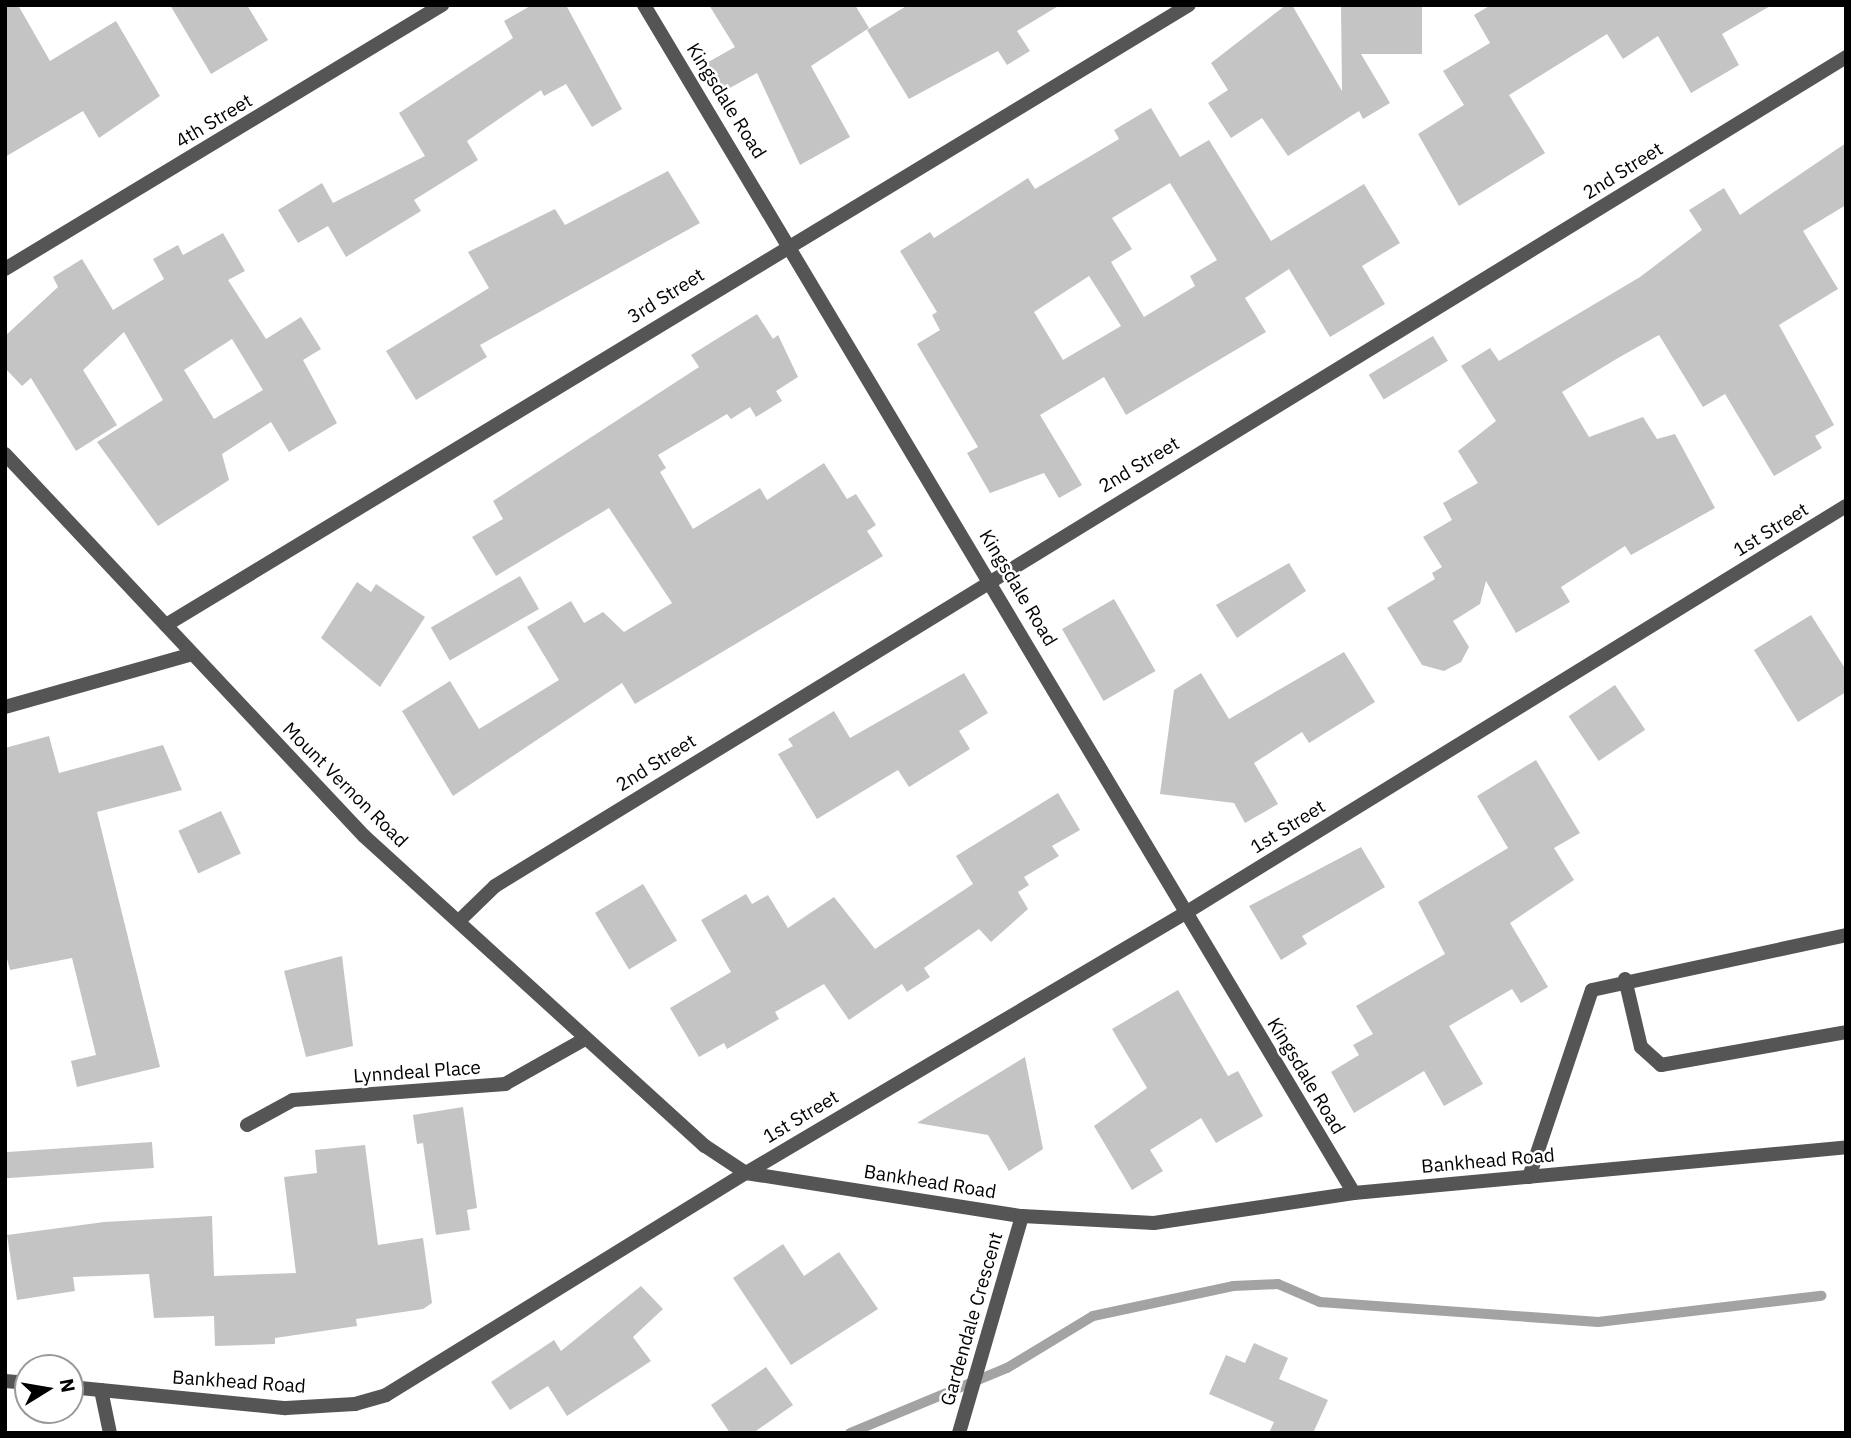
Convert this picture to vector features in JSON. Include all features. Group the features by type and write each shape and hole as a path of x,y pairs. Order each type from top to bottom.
{"street":[{"name":"4th Street","path":"5,269 442,5"},
{"name":"Kingsdale Road","path":"644,5 791,242 1354,1194"},
{"name":"3rd Street","path":"166,625 791,242 1189,5"},
{"name":"2nd Street","path":"461,919 495,886 990,579 1846,57"},
{"name":"Mount Vernon Road","path":"5,454 364,836 461,919 585,1039 705,1146 746,1173"},
{"name":"1st Street","path":"746,1173 1187,912 1846,506"},
{"path":"5,707 192,654"},
{"path":"1529,1177 1586,998 1599,985 1846,935"},
{"path":"1625,979 1641,1047 1661,1065 1846,1032"},
{"name":"Lynndeal Place","path":"247,1125 293,1100 505,1084 585,1039"},
{"name":"Bankhead Road","path":"84,1388 286,1408 355,1404 386,1395 746,1173 1022,1216 1154,1223 1354,1194 1846,1147"},
{"name":"Gardendale Crescent","path":"959,1433 1022,1216"},
{"path":"101,1390 110,1433"}],"building":[{"path":"5,5 18,5 50,61 116,21 160,96 99,138 83,111 5,157"},
{"path":"170,5 247,5 268,40 211,74"},
{"path":"532,5 566,5 622,109 592,127 566,84 544,96 541,90 467,141 478,160 414,200 421,211 346,257 328,226 298,243 278,210 322,183 333,203 425,156 399,113 513,38 504,21"},
{"path":"709,5 855,5 869,28 811,66 850,137 800,165 757,73 719,94 703,65 735,47"},
{"path":"908,5 1060,5 1017,31 1030,51 1007,65 998,51 909,99 867,30"},
{"path":"1286,5 1292,5 1342,91 1341,5 1422,5 1422,54 1361,54 1390,103 1363,119 1359,111 1288,156 1262,118 1231,138 1208,103 1228,90 1211,63"},
{"path":"1491,5 1772,5 1722,34 1739,65 1691,93 1658,36 1623,59 1607,34 1509,95 1545,153 1459,206 1418,134 1464,105 1443,71 1490,43 1474,15"},
{"path":"1151,108 1180,157 1209,140 1271,241 1364,184 1400,243 1362,266 1385,304 1330,337 1289,269 1245,298 1266,332 1126,415 1104,377 1040,415 1082,485 1059,498 1044,473 990,493 967,453 978,447 917,344 940,330 932,315 937,312 900,251 930,232 934,238 1028,178 1035,189 1119,139 1114,130","holes":["1170,183 1217,260 1190,276 1195,286 1144,317 1111,262 1132,249 1112,218","1089,276 1121,326 1063,360 1034,312"]},
{"path":"1846,143 1846,205 1803,231 1838,289 1779,325 1834,425 1815,436 1822,448 1774,476 1725,394 1703,407 1659,335 1562,392 1589,437 1643,417 1657,439 1675,434 1715,508 1631,555 1625,546 1561,587 1570,602 1516,633 1486,581 1480,604 1453,621 1469,647 1461,662 1444,671 1422,665 1387,608 1435,579 1432,573 1442,567 1423,537 1452,520 1443,503 1478,483 1458,451 1496,421 1461,366 1490,348 1499,361 1640,277 1702,230 1689,210 1724,188 1740,215"},
{"path":"668,171 700,223 480,345 487,357 416,400 386,351 489,288 468,252 555,209 565,225"},
{"path":"223,233 245,271 228,280 266,339 301,317 321,349 303,360 337,423 289,452 271,422 222,454 229,480 158,526 97,442 163,400 124,332 83,370 117,425 76,451 31,378 22,386 5,368 5,336 58,287 53,277 82,259 113,310 164,279 153,259 178,245 183,255","holes":["232,339 263,390 214,419 184,370"]},
{"path":"757,314 773,339 778,335 798,377 776,391 782,401 756,417 750,407 731,419 727,414 658,455 666,468 660,472 693,529 760,488 767,500 824,463 847,499 856,494 876,525 867,531 883,556 635,704 622,683 453,796 402,711 450,681 479,729 559,680 527,627 571,601 584,623 603,612 624,632 672,603 609,508 496,576 472,537 503,519 493,501 699,367 691,355"},
{"path":"1433,336 1448,361 1384,399 1369,375"},
{"path":"1289,563 1306,591 1237,638 1216,605"},
{"path":"520,576 539,609 450,660 431,628"},
{"path":"357,582 371,592 376,584 425,617 380,687 321,638"},
{"path":"1114,599 1156,671 1104,701 1062,629"},
{"path":"1811,615 1846,670 1846,692 1798,722 1754,650"},
{"path":"1344,652 1375,702 1309,743 1302,732 1254,763 1278,804 1245,823 1234,803 1160,794 1174,690 1201,673 1229,719"},
{"path":"964,673 988,713 959,731 970,749 909,787 898,770 817,819 778,754 793,746 788,739 834,711 850,738"},
{"path":"1615,685 1645,730 1599,761 1569,716"},
{"path":"49,736 59,773 163,745 182,790 97,812 160,1067 77,1087 71,1061 96,1055 72,958 10,970 5,951 5,748"},
{"path":"1536,760 1580,833 1554,848 1574,880 1510,923 1548,987 1521,1003 1512,989 1449,1026 1483,1084 1444,1106 1424,1071 1354,1113 1331,1072 1359,1055 1353,1045 1373,1034 1356,1006 1445,954 1418,902 1508,848 1477,796"},
{"path":"1058,793 1080,830 1052,846 1059,856 1024,877 1029,885 1018,892 1028,909 991,942 979,929 924,968 930,977 907,992 902,984 849,1020 824,984 775,1012 779,1019 727,1049 724,1043 699,1057 670,1008 731,972 701,920 746,894 752,904 768,895 788,928 834,897 875,949 973,884 956,856"},
{"path":"221,811 241,854 198,873 178,831"},
{"path":"1361,847 1385,887 1302,936 1307,944 1281,960 1249,906"},
{"path":"643,884 677,941 629,969 595,913"},
{"path":"342,956 353,1046 306,1057 284,971"},
{"path":"1178,990 1228,1076 1238,1071 1263,1116 1216,1143 1201,1118 1150,1150 1163,1171 1132,1190 1094,1126 1147,1088 1112,1029"},
{"path":"1025,1057 1043,1149 1009,1171 988,1135 917,1123"},
{"path":"463,1107 477,1208 467,1210 470,1230 436,1235 423,1143 417,1144 413,1115"},
{"path":"152,1142 154,1168 6,1178 5,1152"},
{"path":"365,1145 378,1245 423,1238 432,1303 423,1309 356,1319 357,1326 275,1338 275,1344 215,1346 214,1316 154,1318 149,1274 73,1277 75,1291 17,1300 7,1235 104,1222 212,1216 214,1276 296,1273 284,1177 317,1173 315,1150"},
{"path":"783,1244 804,1276 839,1252 878,1309 791,1365 733,1278"},
{"path":"641,1286 663,1309 633,1337 651,1361 567,1416 548,1386 510,1410 491,1382 554,1340 561,1351"},
{"path":"1254,1343 1288,1358 1279,1379 1328,1400 1313,1433 1269,1433 1274,1422 1209,1394 1226,1355 1245,1363"},
{"path":"766,1367 793,1405 753,1433 730,1433 711,1405"}],"waterway":[{"path":"850,1433 1007,1368 1093,1316 1233,1286 1278,1284 1320,1302 1598,1322 1821,1296"}]}
